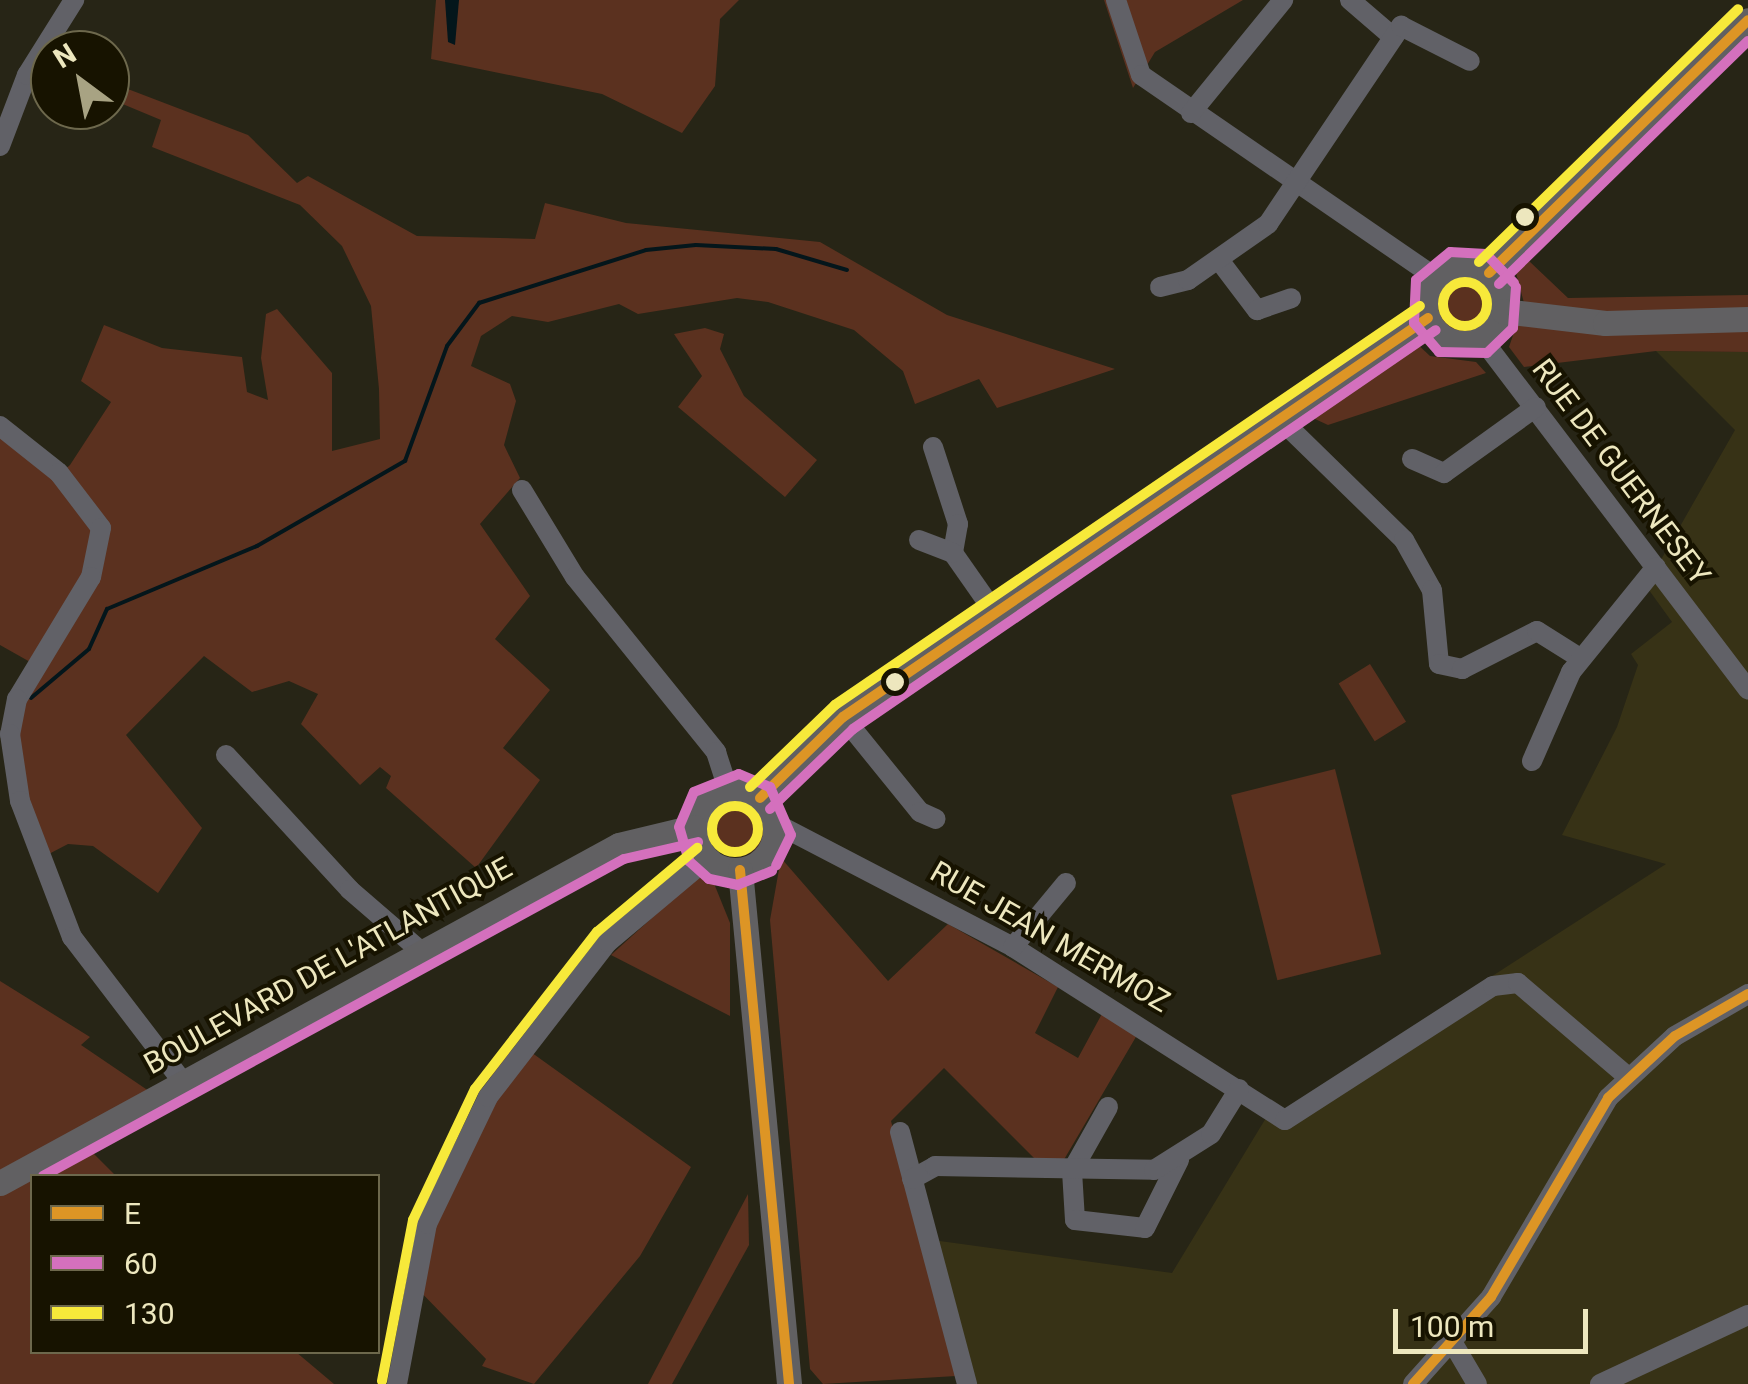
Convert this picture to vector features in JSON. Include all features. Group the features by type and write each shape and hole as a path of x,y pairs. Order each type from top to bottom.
{"main road":[{"path":"1489,274 1748,20"},
{"path":"760,798 843,717 1428,318 1436,278 1467,265 1489,274 1503,311"},
{"path":"1503,311 1605,323 1748,319"},
{"path":"1428,318 1445,338 1482,339 1503,311"},
{"path":"728,790 760,798 775,823 771,849 740,870 707,859 694,827 705,802 728,790"},
{"name":"BOULEVARD DE L'ATLANTIQUE","path":"0,1183 619,844 694,827"},
{"path":"740,870 788,1384"}],"street":[{"path":"0,146 27,76 74,0"},
{"path":"1116,0 1140,75 1436,278"},
{"path":"1191,113 1283,0"},
{"path":"1350,0 1393,37"},
{"path":"1160,287 1219,260 1268,224 1400,26 1470,61"},
{"path":"1219,260 1257,310 1290,298"},
{"name":"RUE DE GUERNESEY","path":"1482,339 1748,689"},
{"path":"1412,459 1444,473 1536,407"},
{"path":"1278,417 1371,500 1417,560 1435,601 1438,664 1462,669 1537,631 1580,658"},
{"path":"0,426 59,473 101,528 91,577 17,699 10,734 20,801 72,937 183,1082"},
{"path":"933,448 958,524 953,552"},
{"path":"522,490 575,577 716,752 728,790"},
{"path":"919,540 953,552 995,614"},
{"path":"1532,760 1580,658 1656,568"},
{"path":"843,717 920,812 936,819"},
{"path":"226,755 350,890 423,953"},
{"name":"RUE JEAN MERMOZ","path":"775,823 1013,948 1285,1120 1493,986 1518,983 1628,1077"},
{"path":"397,1384 427,1224 488,1097 608,942 707,859"},
{"path":"1013,948 1066,883"},
{"path":"1413,1384 1454,1345 1491,1297 1578,1138 1628,1077 1748,994"},
{"path":"912,1179 936,1166 1130,1174 1179,1160 1211,1134 1238,1089"},
{"path":"1108,1107 1072,1171 1075,1220 1145,1228 1179,1160"},
{"path":"900,1132 967,1384"},
{"path":"1600,1384 1748,1315"},
{"path":"1454,1345 1477,1384"}],"shaded area":[{"path":"436,0 739,0 720,19 715,86 682,133 602,94 431,59"},
{"path":"445,0 459,0 455,45 448,42"},
{"path":"1104,0 1243,0 1155,52 1133,88"},
{"path":"130,90 248,135 297,183 308,176 417,236 535,239 545,203 626,223 820,242 947,315 1115,369 997,408 979,379 915,404 903,371 854,330 768,302 737,298 638,314 619,304 548,322 512,316 481,336 471,366 510,384 516,401 504,445 520,478 480,524 530,596 495,639 550,690 503,748 540,780 476,868 386,788 391,776 380,767 360,785 301,724 318,694 289,681 252,692 204,656 126,735 202,828 158,893 93,846 68,844 45,856 20,779 20,718 39,667 0,645 0,436 54,479 70,465 111,402 81,381 104,325 162,348 242,357 247,392 268,400 261,358 266,314 277,309 332,373 332,451 380,439 371,306 342,246 300,205 152,147 161,120 130,107"},
{"path":"1528,260 1568,298 1748,295 1748,352 1656,351 1524,367 1509,347 1524,303 1515,269"},
{"path":"1464,276 1484,284 1492,304 1484,324 1464,332 1444,324 1436,304 1444,284"},
{"path":"705,328 724,334 720,349 744,396 817,460 785,497 678,407 702,376 674,334"},
{"path":"1413,340 1430,356 1476,362 1486,373 1328,425 1302,413"},
{"path":"1656,351 1748,352 1748,1384 959,1384 918,1238 1172,1273 1275,1103 1286,1109 1666,864 1562,835 1617,727 1638,665 1631,654 1672,622 1646,586 1735,430"},
{"path":"1370,664 1406,722 1375,741 1339,684"},
{"path":"1335,769 1381,954 1277,980 1231,795"},
{"path":"736,801 756,809 764,829 756,849 736,857 716,849 708,829 716,809"},
{"path":"781,858 888,981 948,924 1058,987 1035,1033 1078,1058 1104,1010 1140,1030 1062,1163 1037,1161 944,1068 891,1121 956,1376 823,1384 810,1369 770,920"},
{"path":"697,877 713,881 730,923 730,1016 611,955"},
{"path":"0,981 90,1037 81,1045 171,1106 90,1150 114,1174 30,1174 30,1354 298,1354 334,1384 0,1384"},
{"path":"507,1047 520,1059 528,1050 691,1167 640,1256 534,1384 482,1366 486,1359 408,1279 434,1184"},
{"path":"748,1194 749,1245 672,1384 648,1384"}],"waterway":[{"path":"31,698 89,649 107,609 257,546 405,461 447,346 479,303 646,250 696,245 776,249 847,270"}],"transit line":[{"name":"130","path":"1479,262 1738,9"},
{"name":"E","path":"1489,273 1748,20"},
{"name":"60","path":"1499,284 1748,41"},
{"name":"60","path":"1514,283 1486,254 1450,252 1416,280 1414,323 1439,352 1487,353 1513,328 1516,287"},
{"name":"130","path":"1465,282 1480,289 1487,304 1480,319 1465,326 1450,319 1443,304 1450,289 1465,282"},
{"name":"130","path":"750,787 835,705 1420,306"},
{"name":"E","path":"760,798 843,717 1428,318"},
{"name":"60","path":"770,809 853,729 1436,330"},
{"name":"60","path":"772,871 738,885 709,879 689,861 679,827 694,792 739,774 770,787 791,835 776,866"},
{"name":"130","path":"735,806 751,813 758,829 751,845 735,852 719,845 712,829 719,813 735,806"},
{"name":"60","path":"47,1174 624,859 698,842"},
{"name":"130","path":"382,1381 413,1220 475,1089 597,932 697,848"},
{"name":"E","path":"740,870 789,1384"},
{"name":"E","path":"1413,1384 1491,1297 1608,1098 1675,1036 1748,994"}]}
